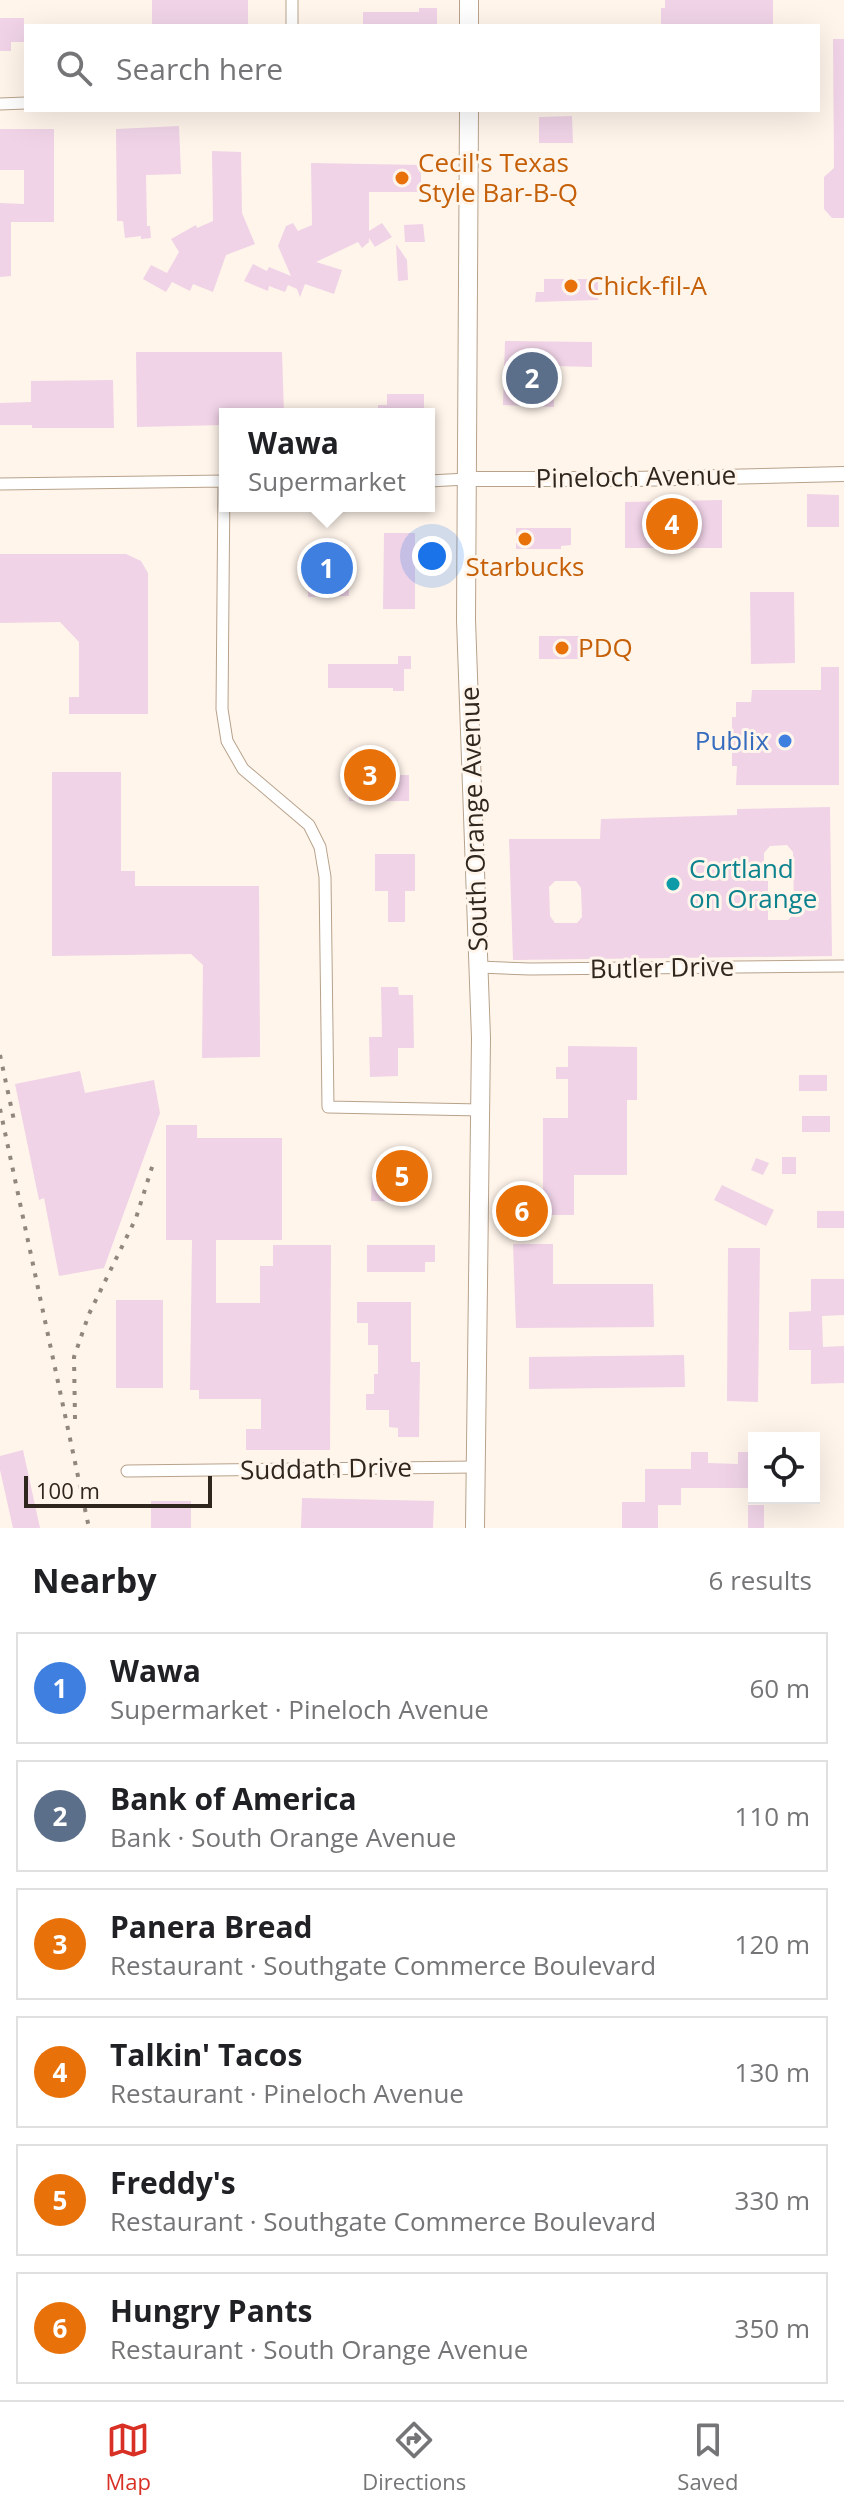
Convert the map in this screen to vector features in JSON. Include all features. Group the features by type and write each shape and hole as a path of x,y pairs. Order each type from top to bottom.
{"main road":[{"path":"469,0 469,24"},
{"name":"South Orange Avenue","path":"469,112 466,620 481,1110 475,1528"}],"street":[{"path":"292,0 292,24"},
{"path":"0,104 24,103"},
{"name":"Pineloch Avenue","path":"435,481 844,474"},
{"path":"0,484 219,481"},
{"path":"224,512 222,709 227,741 243,769 309,825 320,847 325,877 328,1107 481,1110"},
{"name":"Butler Drive","path":"479,967 844,966"},
{"name":"Suddath Drive","path":"127,1471 476,1467"}],"building":[{"path":"152,0 248,0 248,24 152,24"},
{"path":"665,0 773,0 773,24 661,24 661,8 665,8"},
{"path":"419,8 437,8 437,24 363,24 363,12 419,12"},
{"path":"0,18 24,18 24,42 11,42 11,51 0,51"},
{"path":"833,39 844,39 844,218 832,218 824,209 824,177 834,168"},
{"path":"572,116 573,143 539,143 539,117"},
{"path":"179,126 181,174 146,175 147,226 150,226 151,238 125,238 123,221 117,221 116,129"},
{"path":"0,129 54,129 54,222 11,222 11,276 0,277 0,203 24,204 24,170 0,170"},
{"path":"212,151 241,152 242,213 255,244 226,255 213,292 193,284 190,291 172,282 166,292 143,279 151,265 167,273 179,252 171,239 196,225 197,228 213,221"},
{"path":"311,163 421,165 421,192 369,192 369,231 382,223 392,237 375,247 369,238 362,248 358,242 316,262 342,270 334,294 305,284 300,297 297,289 288,285 285,292 269,286 268,291 244,281 253,264 267,271 269,267 291,276 278,246 286,226 293,223 298,231 312,225"},
{"path":"423,224 425,242 405,242 404,225"},
{"path":"396,244 407,260 408,280 398,281"},
{"name":"Chick-fil-A","path":"544,279 598,279 598,300 535,302 536,292 544,292"},
{"path":"505,341 592,342 592,367 554,366 554,407 503,405"},
{"path":"136,352 282,352 284,408 219,408 219,425 137,427"},
{"path":"113,380 114,428 0,425 0,403 31,402 31,381"},
{"path":"387,394 424,394 424,408 378,408 378,405 387,405"},
{"path":"807,494 839,495 839,527 807,527"},
{"path":"722,500 722,548 625,548 625,502"},
{"path":"516,528 571,528 571,545 561,546 561,549 516,549"},
{"path":"384,533 415,533 415,609 383,609"},
{"path":"308,548 341,548 341,561 348,561 349,596 308,597"},
{"path":"0,554 126,554 141,561 148,573 148,714 69,714 69,697 79,697 79,642 60,622 0,623"},
{"path":"750,592 794,592 795,663 751,664"},
{"path":"539,636 585,636 585,659 539,659"},
{"path":"398,656 411,656 411,669 404,669 404,691 393,691 393,688 328,688 328,664 398,664"},
{"name":"Publix","path":"821,667 839,667 839,785 736,785 737,766 732,766 732,717 736,717 736,702 751,702 752,690 821,690"},
{"path":"349,771 409,775 409,801 349,801"},
{"path":"52,772 121,772 121,871 135,871 135,886 259,886 260,1057 202,1058 203,965 191,954 52,956"},
{"name":"Cortland on Orange","path":"830,807 832,956 513,960 509,839 600,839 601,819 737,815 737,809","holes":["787,845 793,852 794,914 788,920 768,920 764,853 770,846","555,881 576,881 581,888 582,917 577,923 555,923 550,916 549,887"]},
{"path":"375,854 415,854 415,891 405,891 405,922 388,922 388,891 375,891"},
{"path":"381,987 398,987 399,995 413,995 414,1048 398,1048 398,1076 370,1077 369,1037 382,1037"},
{"path":"568,1046 637,1047 637,1100 627,1100 627,1175 574,1175 574,1215 517,1215 517,1193 543,1193 543,1118 568,1118 568,1079 556,1079 556,1067 568,1067"},
{"path":"80,1071 85,1093 154,1080 160,1113 104,1268 59,1276 44,1198 39,1200 15,1084"},
{"path":"799,1075 827,1075 827,1091 799,1091"},
{"path":"802,1116 830,1116 830,1132 802,1132"},
{"path":"166,1125 197,1125 197,1138 282,1138 282,1240 216,1240 216,1303 260,1303 260,1266 273,1266 273,1245 331,1245 330,1450 246,1450 246,1429 261,1429 261,1399 199,1399 199,1390 190,1390 192,1240 166,1240"},
{"path":"782,1157 796,1157 796,1174 782,1174"},
{"path":"756,1158 769,1163 763,1175 751,1170"},
{"path":"372,1175 416,1175 416,1202 371,1201"},
{"path":"722,1185 774,1210 766,1226 714,1200"},
{"path":"817,1211 844,1211 844,1228 817,1228"},
{"path":"513,1244 553,1244 553,1284 653,1284 654,1327 516,1328"},
{"path":"367,1245 435,1245 435,1262 425,1262 425,1272 367,1272"},
{"path":"728,1248 760,1248 758,1402 727,1401"},
{"path":"811,1279 844,1279 844,1315 822,1316 823,1347 844,1346 844,1383 811,1384 811,1350 789,1350 789,1312 811,1311"},
{"path":"116,1300 163,1300 163,1388 116,1388"},
{"path":"357,1302 411,1302 411,1362 420,1362 419,1437 398,1437 398,1428 389,1427 389,1410 366,1410 366,1394 374,1394 374,1374 378,1374 378,1345 368,1345 368,1323 357,1323"},
{"path":"684,1355 685,1387 529,1389 529,1357"},
{"path":"23,1450 40,1528 13,1528 0,1470 0,1456"},
{"path":"691,1452 708,1452 708,1463 738,1464 738,1452 748,1452 748,1488 681,1488 681,1505 658,1505 658,1528 622,1528 622,1502 645,1502 645,1469 691,1469"},
{"path":"302,1498 434,1501 433,1528 301,1528"},
{"path":"151,1501 191,1501 191,1528 151,1528"},
{"path":"748,1505 764,1505 764,1528 748,1528"}],"railway":[{"path":"0,1055 15,1125"},
{"path":"0,1109 89,1528"},
{"path":"75,1419 74,1357 89,1314 136,1218 153,1164"}],"place":[{"name":"Cecil's Texas Style Bar-B-Q","path":"402,178"},
{"name":"Chick-fil-A","path":"571,286"},
{"name":"Bank of America","path":"532,378"},
{"name":"Talkin' Tacos","path":"672,524"},
{"name":"Starbucks","path":"525,539"},
{"name":"Wawa","path":"327,568"},
{"name":"PDQ","path":"562,648"},
{"name":"Publix","path":"785,741"},
{"name":"Panera Bread","path":"370,775"},
{"name":"Cortland on Orange","path":"673,884"},
{"name":"Freddy's","path":"402,1176"},
{"name":"Hungry Pants","path":"522,1211"}]}
